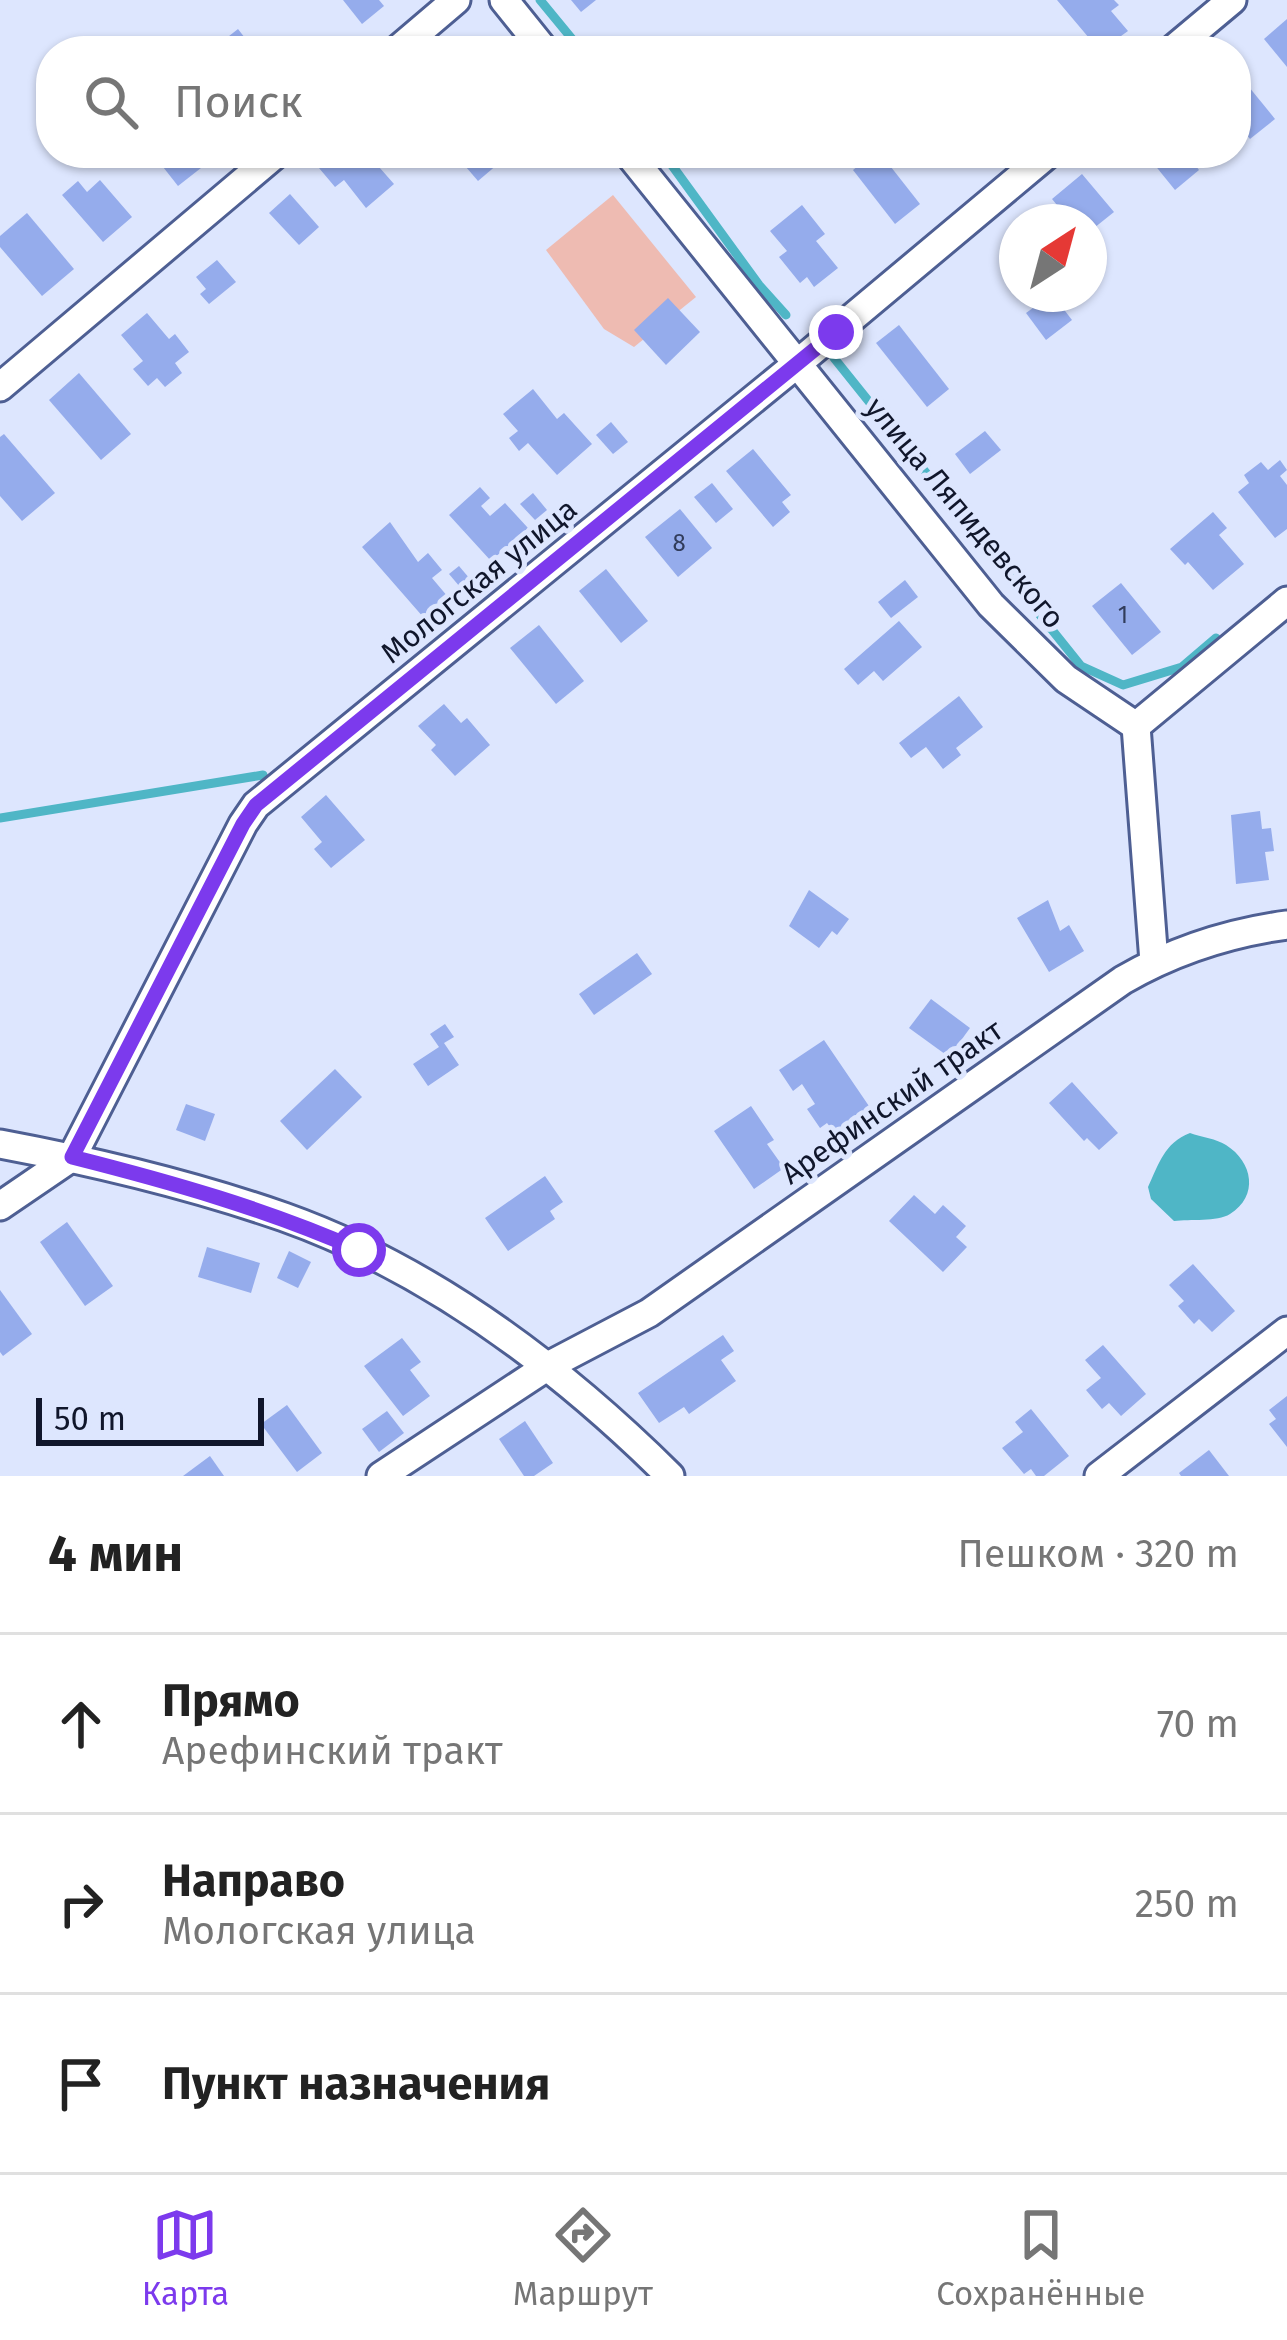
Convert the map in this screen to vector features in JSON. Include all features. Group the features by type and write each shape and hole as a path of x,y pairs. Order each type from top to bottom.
{"street":[{"path":"414,36 456,0"},
{"path":"504,0 533,36"},
{"path":"1189,36 1232,0"},
{"path":"0,387 260,168"},
{"name":"улица Ляпидевского","path":"640,168 991,604 1066,679 1136,726"},
{"name":"Мологская улица","path":"72,1157 256,805 1031,168"},
{"path":"1154,962 1136,726 1287,601"},
{"name":"Арефинский тракт","path":"381,1476 548,1366 649,1313 1123,980 1210,940 1287,925"},
{"path":"0,1144 72,1157 266,1211 359,1250 470,1312 548,1366 670,1476"},
{"path":"0,1206 72,1157"},
{"path":"1099,1476 1287,1331"}],"path":[{"path":"916,452 926,444"}],"shaded area":[{"path":"613,195 696,297 634,347 604,329 546,250"}],"water":[{"path":"1190,1133 1226,1145 1247,1170 1245,1198 1225,1217 1174,1221 1151,1199 1148,1187 1163,1155"}],"building":[{"path":"343,0 379,0 384,6 362,24"},
{"path":"571,0 596,0 581,12"},
{"path":"1057,0 1114,0 1119,5 1111,11 1128,31 1121,36 1087,36"},
{"path":"1287,19 1287,67 1264,39"},
{"path":"1251,89 1275,119 1251,138"},
{"path":"164,168 201,168 178,186"},
{"path":"319,168 380,168 394,184 366,208 344,180 335,187"},
{"path":"467,168 493,168 478,181"},
{"path":"892,168 920,204 895,224 853,170"},
{"path":"1157,168 1197,168 1199,170 1175,190"},
{"path":"1082,174 1114,212 1107,218 1107,204 1056,204 1052,199"},
{"path":"100,180 132,217 103,242 62,195 78,181 87,192"},
{"path":"290,194 319,227 299,245 269,213"},
{"path":"802,205 825,234 816,241 838,268 814,287 807,277 800,283 779,257 787,251 770,231"},
{"path":"27,213 74,269 42,296 0,247 0,236"},
{"path":"217,260 236,282 209,304 200,294 206,289 196,277"},
{"path":"668,298 700,332 666,365 634,330"},
{"path":"1066,312 1072,320 1046,340 1026,313"},
{"path":"147,313 169,339 175,334 189,352 175,363 182,373 165,387 157,378 148,386 133,369 143,361 121,335"},
{"path":"899,325 949,389 927,407 876,343"},
{"path":"79,373 131,434 101,460 49,400"},
{"path":"533,389 557,419 564,413 592,444 557,475 528,443 519,451 509,438 518,431 503,414"},
{"path":"611,422 628,442 613,454 596,435"},
{"path":"985,431 1001,450 970,474 955,454"},
{"path":"4,434 55,493 22,521 0,496 0,437"},
{"path":"753,449 791,495 782,502 790,512 773,527 726,471"},
{"path":"1280,460 1287,470 1280,476 1287,485 1287,529 1275,538 1238,492 1249,483 1244,475 1261,462 1268,470"},
{"path":"712,483 733,509 716,523 694,497"},
{"path":"480,487 490,498 481,506 490,516 505,503 528,528 491,561 449,515"},
{"path":"533,493 547,510 535,520 520,504"},
{"path":"680,509 712,548 678,577 645,537"},
{"path":"1213,512 1227,528 1219,535 1244,564 1213,590 1170,549"},
{"path":"390,522 418,562 428,553 442,570 432,578 448,597 424,618 362,547"},
{"path":"459,566 470,579 460,587 449,574"},
{"path":"606,569 648,621 621,643 579,591"},
{"path":"905,580 918,597 891,618 878,602"},
{"path":"1121,583 1161,632 1132,655 1092,606"},
{"path":"899,621 922,647 883,681 874,671 858,685 844,669"},
{"path":"539,625 584,681 556,704 510,648"},
{"path":"959,696 983,727 956,748 961,755 943,769 926,747 911,758 899,743"},
{"path":"444,704 461,723 467,718 490,745 455,776 431,750 436,745 418,726"},
{"path":"326,795 365,840 331,868 314,849 322,842 301,817"},
{"path":"1260,811 1262,829 1271,828 1274,851 1265,852 1269,880 1236,884 1231,815"},
{"path":"809,890 849,919 819,948 789,926"},
{"path":"1048,900 1060,931 1069,925 1084,951 1049,972 1017,918"},
{"path":"637,953 652,974 594,1015 579,994"},
{"path":"931,999 970,1028 949,1057 909,1028"},
{"path":"445,1024 454,1037 444,1043 459,1065 428,1086 413,1064 439,1047 430,1034"},
{"path":"824,1040 873,1112 837,1136 827,1123 820,1128 807,1109 815,1104 802,1084 793,1091 779,1070"},
{"path":"335,1069 362,1097 307,1150 280,1121"},
{"path":"1072,1082 1118,1133 1099,1150 1087,1138 1084,1141 1049,1103"},
{"path":"186,1104 215,1114 205,1141 176,1130"},
{"path":"751,1106 774,1140 767,1144 784,1168 754,1189 714,1131"},
{"path":"545,1176 563,1202 550,1211 555,1219 508,1251 485,1218"},
{"path":"914,1195 935,1214 943,1205 966,1226 956,1237 967,1247 943,1272 889,1221"},
{"path":"67,1222 113,1286 85,1306 40,1242"},
{"path":"207,1247 260,1263 251,1293 198,1277"},
{"path":"289,1251 311,1262 298,1288 277,1278"},
{"path":"1193,1264 1235,1311 1212,1332 1199,1319 1194,1324 1178,1306 1184,1301 1169,1285"},
{"path":"0,1290 32,1334 3,1356 0,1352"},
{"path":"723,1335 734,1351 721,1360 736,1381 689,1414 684,1407 659,1423 638,1393"},
{"path":"402,1338 421,1362 410,1370 430,1396 403,1416 364,1366"},
{"path":"1103,1345 1146,1394 1121,1416 1109,1403 1102,1409 1086,1390 1101,1378 1085,1360"},
{"path":"1287,1396 1287,1447 1269,1424 1276,1419 1269,1410"},
{"path":"287,1405 322,1453 297,1472 261,1424"},
{"path":"1031,1409 1069,1456 1044,1476 1036,1476 1031,1469 1024,1474 1002,1448 1023,1432 1015,1422"},
{"path":"387,1411 404,1433 379,1452 362,1429"},
{"path":"525,1421 553,1463 534,1476 524,1476 499,1439"},
{"path":"1209,1450 1229,1476 1181,1476 1179,1473"},
{"path":"210,1456 224,1476 183,1476"}],"waterway":[{"path":"540,0 570,36"},
{"path":"674,168 786,315"},
{"path":"834,358 1081,666 1123,685 1182,667 1216,638"},
{"path":"0,818 263,775"}],"route":[{"path":"359,1250 287,1218 72,1157 256,805 836,332"}]}
